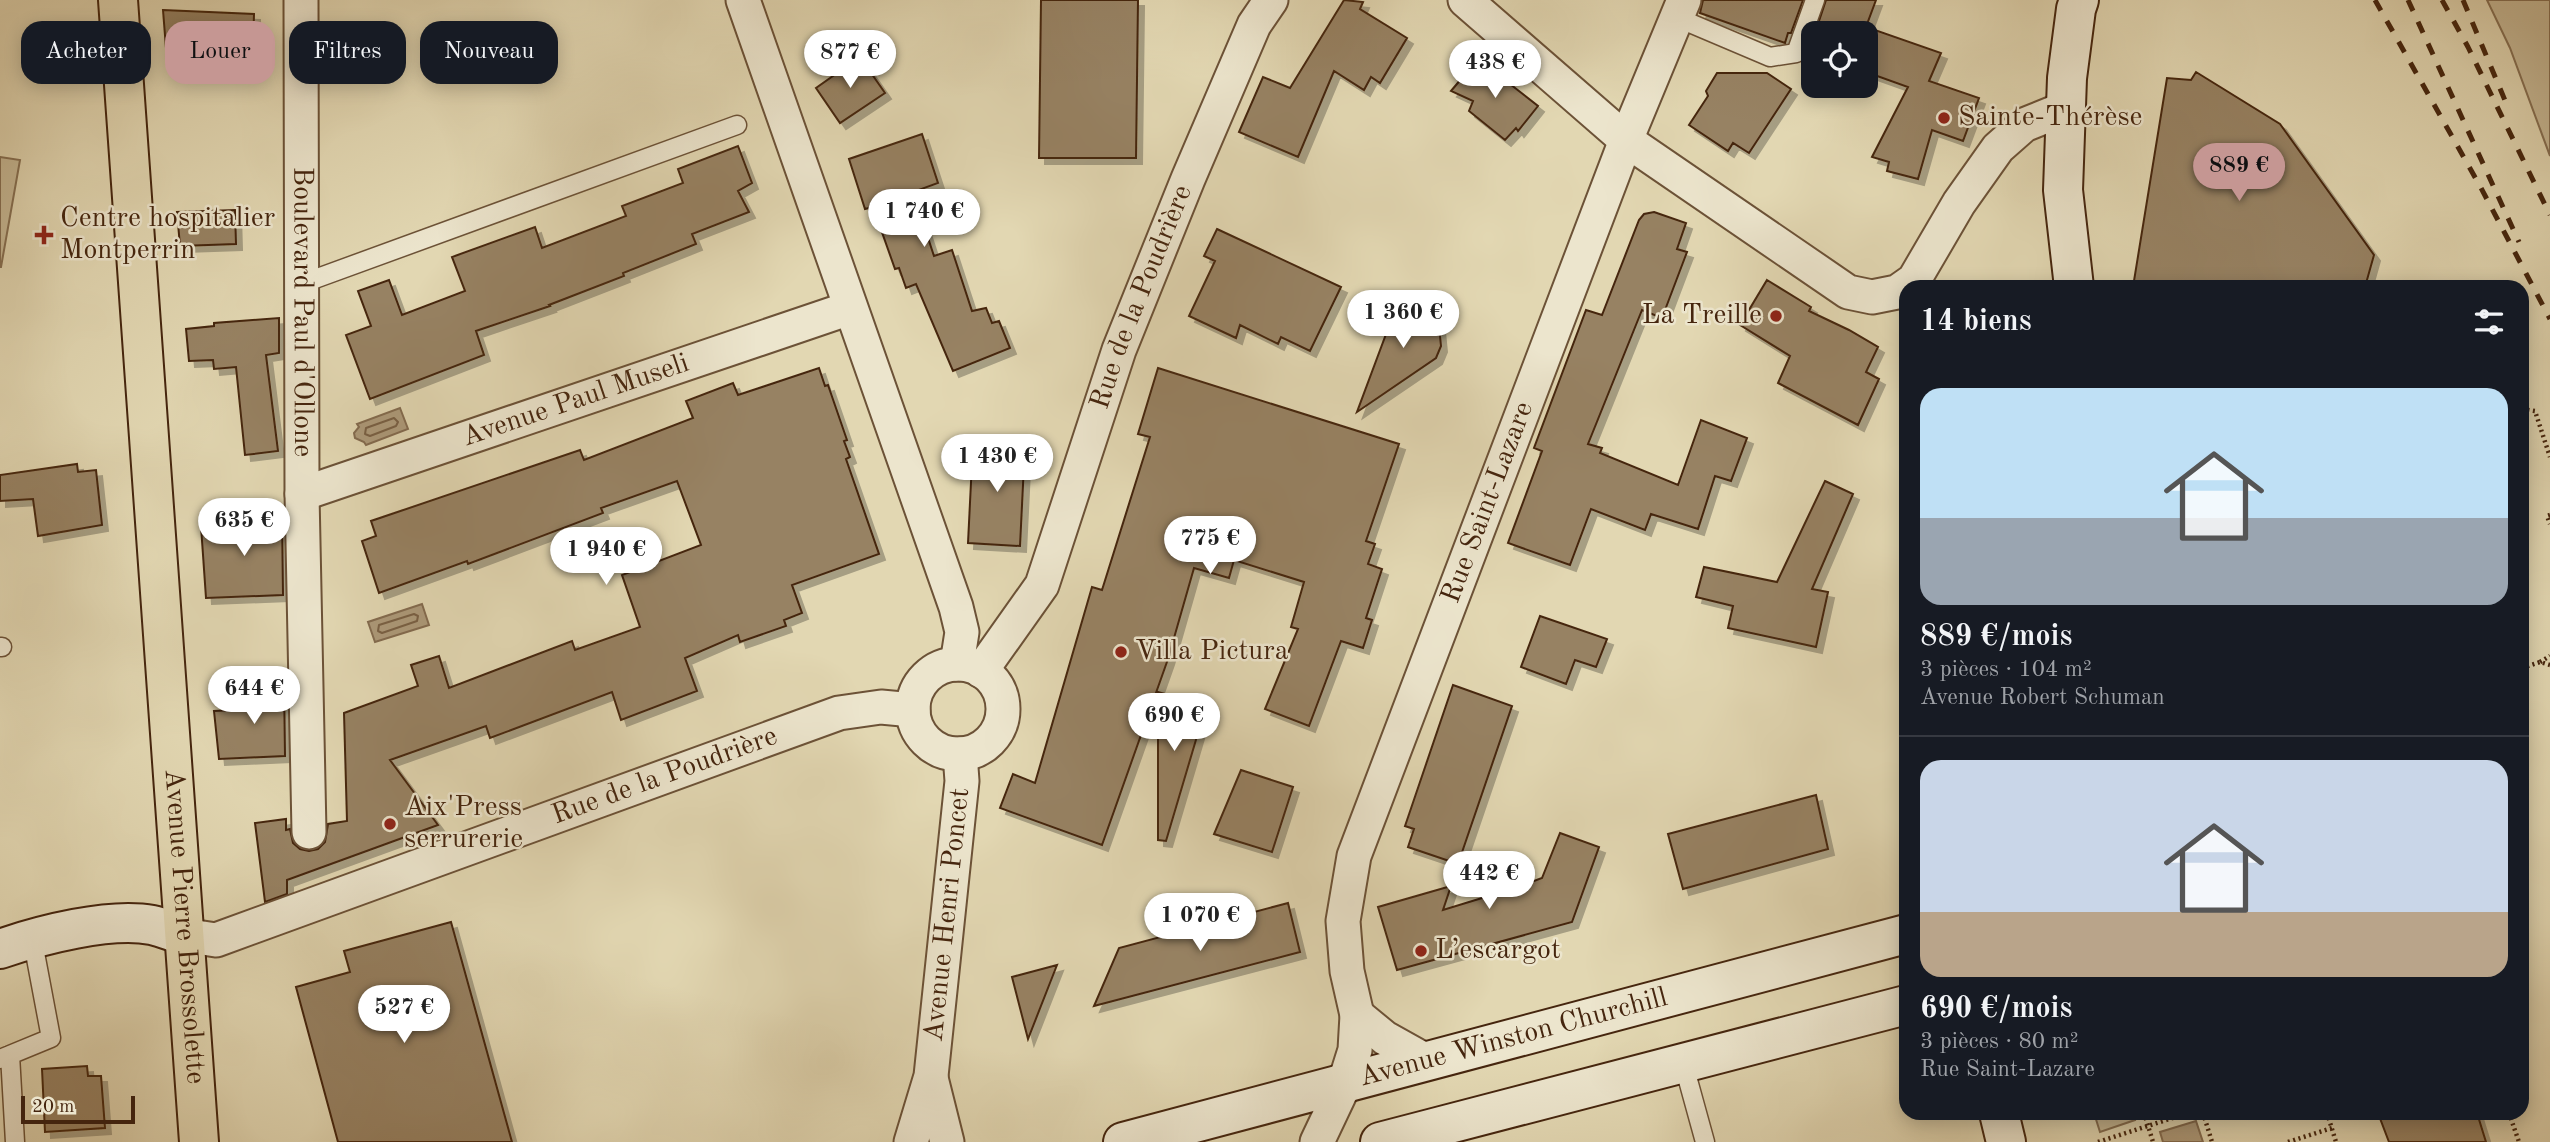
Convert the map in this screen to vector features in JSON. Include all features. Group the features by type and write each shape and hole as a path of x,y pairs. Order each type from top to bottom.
{"main road":[{"name":"Avenue Pierre Brossolette","path":"118,0 199,1142"}],"street":[{"name":"Boulevard Paul d'Ollone","path":"301,0 302,494 309,832"},
{"path":"743,0 956,607 969,667"},
{"name":"Rue de la Poudrière","path":"969,667 1042,585 1119,350 1249,38 1271,0"},
{"path":"1465,0 1626,140 1847,292 1872,297 1899,291"},
{"path":"2073,280 2063,190 2066,108 2076,9 2080,0"},
{"name":"Rue Saint-Lazare","path":"1317,1142 1344,1085 1354,1050 1357,1016 1347,971 1343,921 1354,856 1626,140 1681,9"},
{"path":"1914,280 1959,204 1998,148 2024,125 2066,108"},
{"name":"Avenue Paul Museli","path":"302,494 850,307"},
{"path":"943,667 969,667 991,679 999,691 1003,705 1002,720 987,744 974,752 946,753 933,747 922,737 913,710 915,696 925,679 943,667"},
{"name":"Rue de la Poudrière","path":"183,935 216,940 839,713 881,707 913,710"},
{"name":"Avenue Henri Poncet","path":"911,1142 931,1076 962,781 960,754"},
{"path":"16,943 104,925 150,925 183,935"},
{"name":"Avenue Winston Churchill","path":"1123,1142 1899,936"},
{"path":"1380,1142 1899,1007"},
{"path":"1357,1016 1385,1038 1428,1062"},
{"name":"Avenue Henri Poncet","path":"931,1076 947,1142"},
{"path":"2001,1120 2006,1142"}],"lane":[{"path":"1681,9 1770,57 1796,53 1815,0"},
{"path":"301,284 737,125"},
{"path":"15,1142 5,1057 51,1038 16,943"},
{"path":"1683,1062 1705,1142"}],"path":[{"path":"2529,410 2535,411 2550,457"},
{"path":"2550,514 2547,516 2550,524"},
{"path":"2529,666 2550,656"},
{"path":"2540,662 2550,664"},
{"path":"2146,1120 2153,1142"},
{"path":"2098,1142 2166,1120"},
{"path":"2205,1120 2212,1142"},
{"path":"2329,1120 2336,1142"},
{"path":"2511,1120 2519,1142"},
{"path":"2288,1142 2332,1128"}],"shaded area":[{"path":"2487,0 2550,0 2550,156 2510,48"},
{"path":"0,157 20,160 1,267 0,267"},
{"path":"2096,1120 2135,1120 2100,1132"}],"water":[{"path":"400,408 408,429 366,445 355,438 354,433 359,427 357,424"},
{"path":"422,604 429,625 375,642 368,622"},
{"path":"2196,1121 2203,1142 2163,1142 2160,1132"}],"building":[{"path":"1041,0 1138,0 1136,158 1039,158"},
{"path":"1344,0 1363,2 1360,9 1407,38 1380,83 1371,77 1364,90 1334,71 1298,157 1239,132 1263,77 1290,88"},
{"path":"1703,0 1803,0 1785,43 1700,13"},
{"path":"1826,0 1876,0 1868,21 1819,21"},
{"path":"163,10 254,14 254,21 165,21 165,35"},
{"path":"1878,31 1941,53 1929,81 1979,98 1963,141 1932,130 1918,179 1887,171 1889,162 1872,157 1908,87 1878,76"},
{"path":"860,57 885,93 840,123 816,88"},
{"path":"1478,59 1538,106 1518,131 1516,128 1505,140 1469,111 1473,101 1451,91"},
{"path":"2196,72 2280,124 2374,255 2367,280 2134,280 2167,78 2191,80"},
{"path":"1717,73 1767,73 1791,89 1749,153 1733,143 1728,151 1689,125 1708,96 1706,91"},
{"path":"922,134 938,183 913,192 934,256 952,250 972,311 986,308 992,323 999,321 1010,348 953,371 916,284 906,288 899,268 895,269 873,207 865,209 849,159"},
{"path":"738,146 752,183 738,191 749,212 692,234 696,244 623,273 624,276 550,306 476,331 484,355 370,399 346,335 371,326 358,291 389,280 402,315 465,291 452,257 535,227 542,248 626,216 622,206 683,183 678,169"},
{"path":"235,210 236,244 180,246 177,212"},
{"path":"1654,212 1686,223 1677,249 1687,252 1662,318 1642,310 1588,444 1602,448 1600,453 1678,485 1701,420 1747,438 1731,481 1715,476 1698,529 1651,514 1645,530 1591,509 1570,565 1508,543 1542,451 1534,448 1586,310 1602,315 1639,220 1644,214"},
{"path":"1217,229 1341,287 1310,351 1281,337 1278,344 1240,325 1236,338 1189,316 1215,261 1204,256"},
{"path":"1767,280 1811,307 1809,311 1878,347 1866,372 1879,379 1858,425 1778,383 1790,356 1740,325"},
{"path":"1398,302 1438,316 1441,346 1436,358 1357,412"},
{"path":"279,318 279,353 266,355 278,451 245,455 236,367 214,369 213,360 189,361 186,329 214,326 214,323"},
{"path":"819,368 825,386 828,385 847,440 844,441 850,457 846,459 879,554 792,585 802,613 784,620 786,626 740,642 738,635 685,658 697,691 621,720 612,692 490,738 486,726 390,760 438,825 287,880 287,894 265,902 255,823 286,819 286,830 290,829 293,843 300,849 309,851 318,849 325,842 328,824 347,821 344,713 418,686 411,665 439,656 449,688 572,641 575,650 640,627 622,575 701,545 677,481 601,508 603,513 468,564 467,561 379,593 362,541 376,536 371,521 580,450 584,460 693,418 686,401 733,383 738,395"},
{"path":"1158,368 1399,444 1366,541 1375,544 1368,564 1382,569 1366,618 1372,620 1363,648 1341,641 1309,726 1265,709 1298,629 1291,627 1304,582 1234,560 1229,578 1194,568 1168,659 1102,845 1000,808 1013,774 1035,783 1092,587 1102,590 1150,437 1138,434"},
{"path":"973,442 1025,444 1020,546 968,543"},
{"path":"77,464 78,472 96,470 102,525 38,536 33,499 0,501 0,475"},
{"path":"1825,481 1853,494 1812,589 1828,592 1816,647 1728,628 1733,606 1696,597 1704,567 1777,582"},
{"path":"282,514 283,595 206,598 201,526"},
{"path":"1540,616 1607,639 1596,667 1575,660 1566,684 1521,667"},
{"path":"284,681 285,756 219,759 214,711 254,709 252,684"},
{"path":"1453,685 1512,706 1458,864 1408,847 1414,829 1405,826"},
{"path":"1158,692 1206,706 1166,841 1158,840"},
{"path":"1241,770 1293,787 1272,852 1214,834"},
{"path":"1816,795 1828,849 1683,889 1668,834"},
{"path":"1560,833 1599,847 1572,922 1397,970 1378,907 1451,886 1443,910 1542,878"},
{"path":"1288,903 1300,952 1094,1006 1119,948"},
{"path":"451,922 512,1142 338,1142 296,987 350,972 344,951"},
{"path":"1057,965 1028,1039 1012,977"},
{"path":"87,1066 88,1076 101,1076 105,1128 45,1132 42,1069"},
{"path":"2381,1120 2479,1120 2486,1142 2389,1142"}],"railway":[{"path":"2375,0 2480,186 2550,319"},
{"path":"2408,0 2519,242"},
{"path":"2442,0 2468,47 2550,215"},
{"path":"2463,0 2509,110"}],"place":[{"name":"Sainte-Thérèse","path":"1944,118"},
{"name":"Centre hospitalier Montperrin","path":"44,235"},
{"name":"La Treille","path":"1776,316"},
{"name":"Villa Pictura","path":"1121,652"},
{"name":"Aix'Press serrurerie","path":"390,824"},
{"name":"L’escargot","path":"1421,951"}]}
